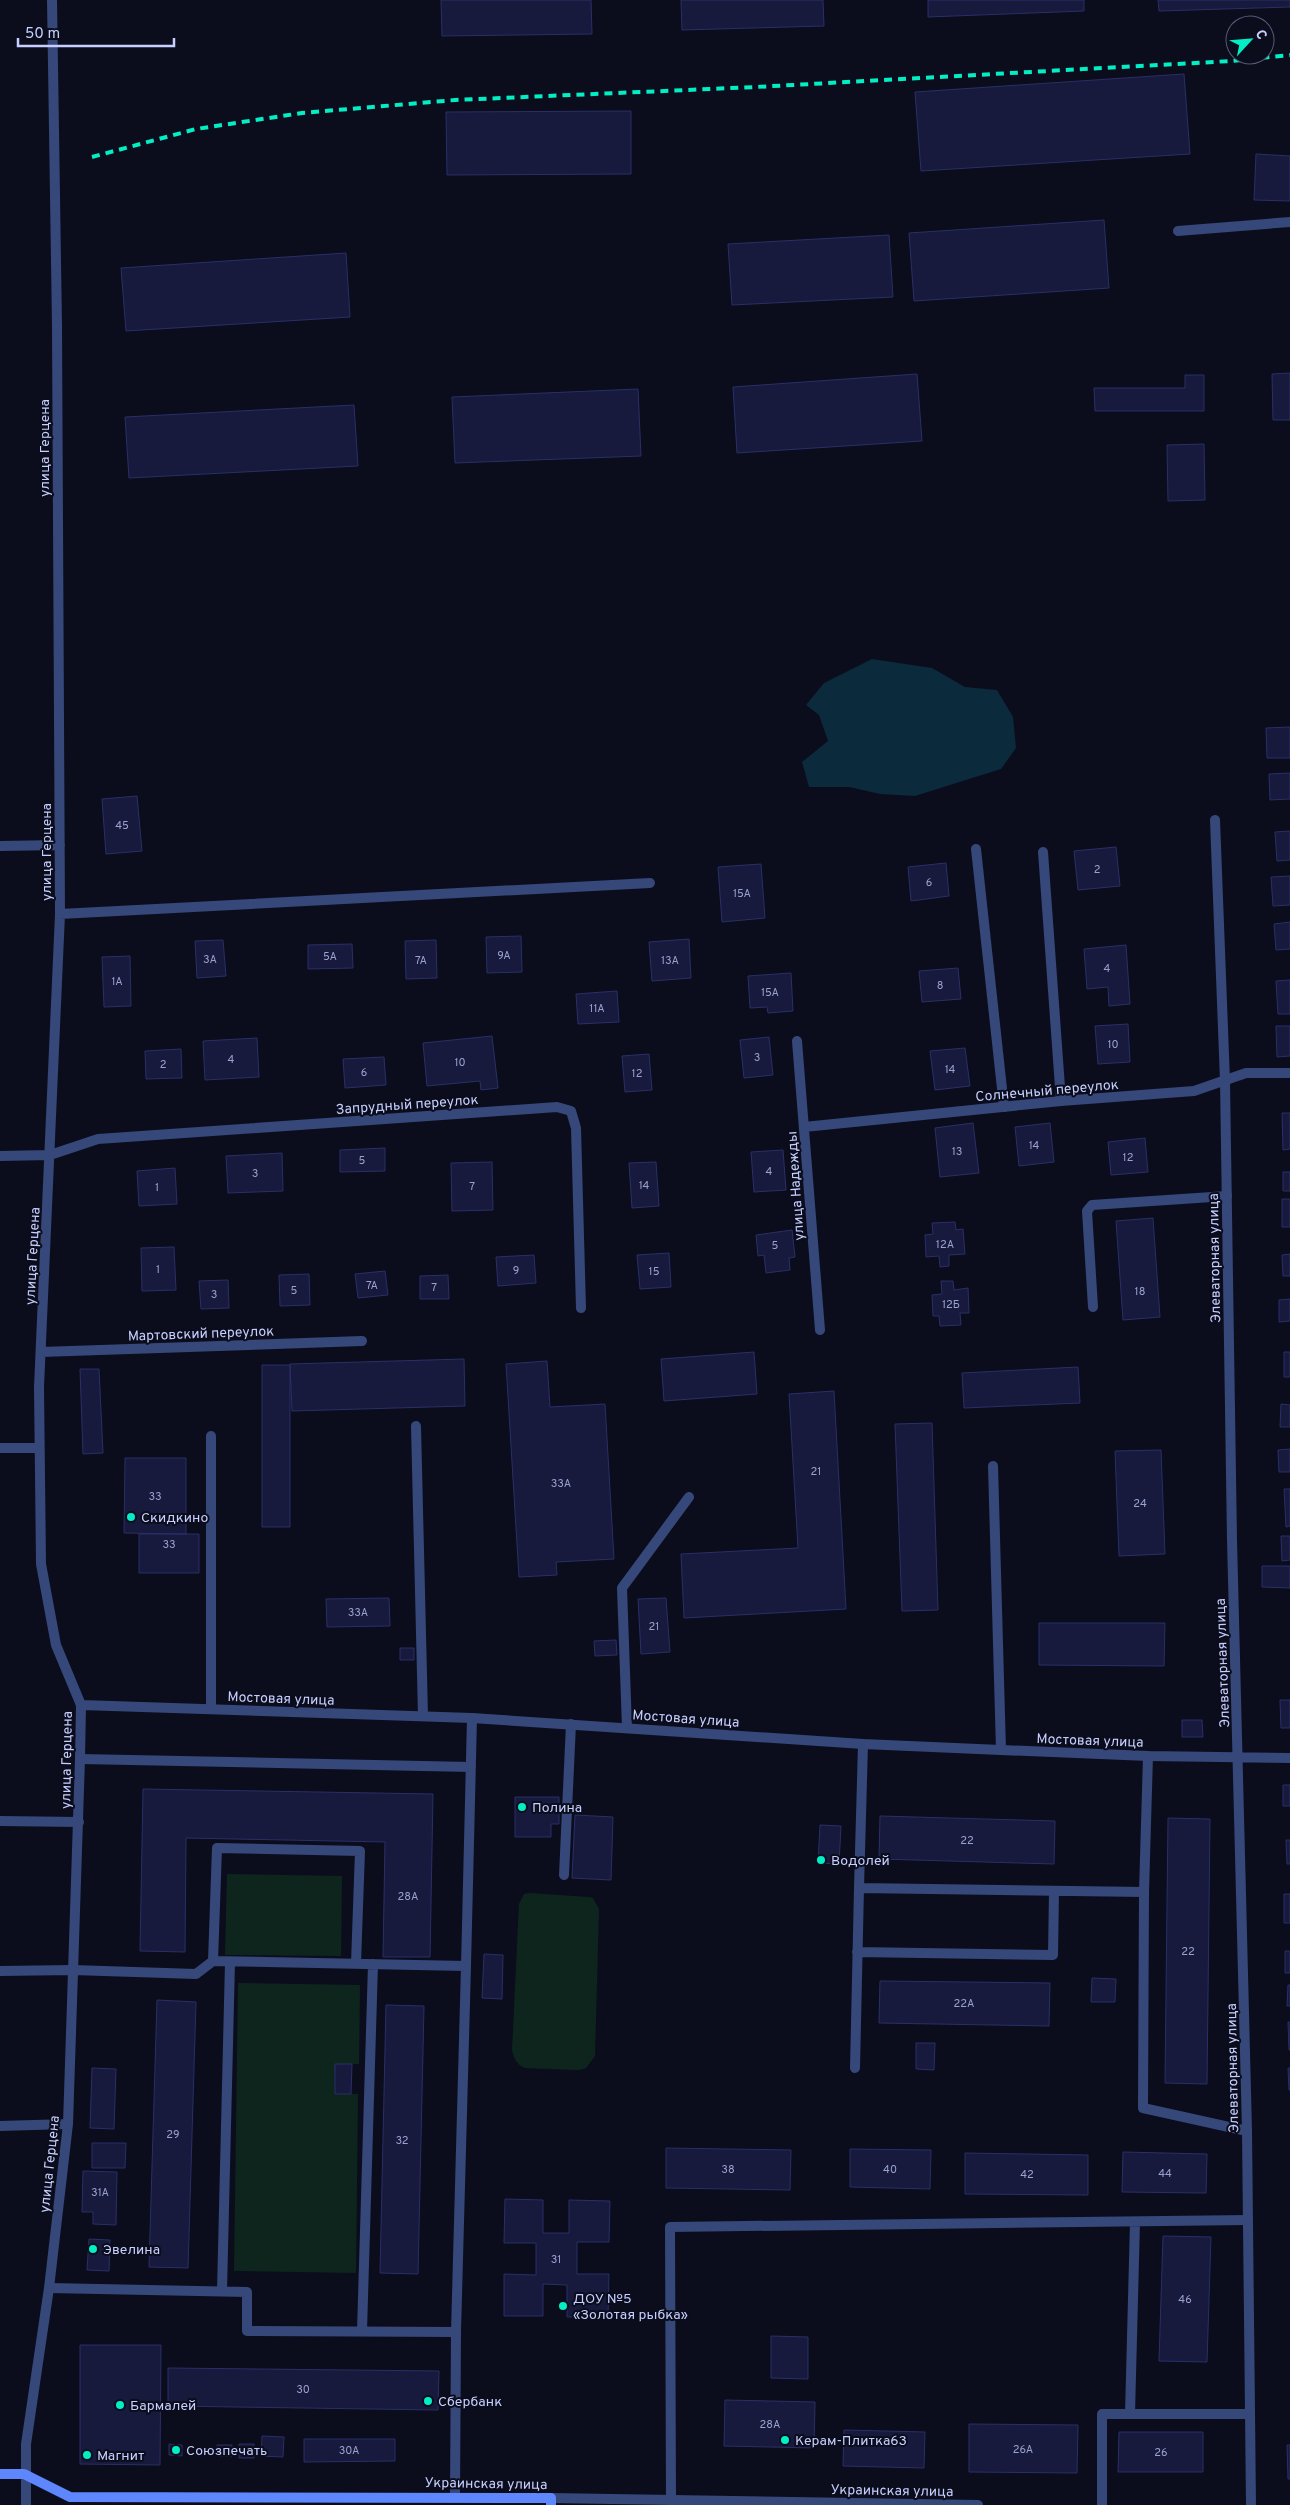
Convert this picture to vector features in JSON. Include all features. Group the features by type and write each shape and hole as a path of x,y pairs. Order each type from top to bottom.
{"main road":[{"name":"Украинская улица","path":"0,2474 24,2474 70,2497 455,2496 551,2502"}],"street":[{"name":"улица Герцена","path":"26,2505 24,2474 26,2444 49,2288 68,2124 80,1822 81,1704 56,1645 40,1564 38,1448 60,914 57,326 52,0"},
{"path":"1178,232 1290,222"},
{"name":"Элеваторная улица","path":"1215,820 1227,1196 1247,2130 1250,2505"},
{"path":"0,846 60,846"},
{"path":"976,849 1004,1107"},
{"path":"1043,852 1061,1101"},
{"path":"60,914 650,883"},
{"name":"улица Надежды","path":"797,1041 820,1330"},
{"name":"Солнечный переулок","path":"804,1127 1061,1101 1194,1091 1246,1073 1290,1073"},
{"name":"Запрудный переулок","path":"50,1155 98,1139 557,1107 571,1111 576,1128 581,1308"},
{"path":"0,1156 50,1155"},
{"path":"1093,1307 1087,1211 1092,1204 1227,1196"},
{"name":"Мартовский переулок","path":"41,1352 362,1341"},
{"path":"416,1426 423,1716"},
{"path":"211,1436 211,1709"},
{"path":"0,1448 38,1448"},
{"path":"993,1466 1001,1750"},
{"path":"627,1728 622,1588 689,1497"},
{"name":"Мостовая улица","path":"81,1704 472,1718 863,1744 1148,1756 1290,1758"},
{"path":"455,2496 456,2332 472,1718"},
{"path":"564,1876 571,1724"},
{"path":"855,2068 863,1744"},
{"path":"1148,1756 1144,1892 1143,2108 1247,2130"},
{"path":"80,1759 471,1768"},
{"path":"0,1821 80,1822"},
{"path":"213,1961 217,1848 226,1848 360,1851 356,1963"},
{"path":"859,1888 1144,1892"},
{"path":"857,1952 1053,1955 1054,1891"},
{"path":"0,1971 73,1970 196,1974 213,1961 466,1966"},
{"path":"222,2290 230,1962"},
{"path":"362,2331 373,1964"},
{"path":"0,2126 68,2124"},
{"path":"671,2500 670,2227 1248,2220"},
{"path":"1130,2414 1135,2222"},
{"path":"49,2288 247,2292 247,2331 456,2332"},
{"path":"1102,2505 1102,2414 1250,2414"},
{"name":"Украинская улица","path":"551,2502 671,2500 978,2505"}],"green space":[{"path":"227,1874 342,1876 341,1956 225,1955"},
{"path":"524,1894 593,1898 599,1909 595,2056 586,2068 579,2070 525,2068 515,2059 512,2050 519,1904"},
{"path":"238,1983 360,1985 359,2064 335,2064 335,2093 358,2094 356,2273 234,2271"}],"water":[{"path":"872,659 932,668 965,687 997,690 1013,717 1016,748 1001,769 915,796 880,794 849,787 809,787 802,762 828,741 819,715 806,705 824,683"}],"building":[{"path":"441,0 591,0 592,34 442,36"},
{"path":"681,0 823,0 824,26 682,30"},
{"path":"928,0 1084,0 1084,11 928,17"},
{"path":"1158,0 1290,0 1290,7 1159,11"},
{"path":"1184,74 1190,154 921,171 915,92"},
{"path":"631,111 631,174 447,175 446,112"},
{"path":"1256,154 1290,156 1290,201 1254,200"},
{"path":"1104,220 1109,288 914,301 909,233"},
{"path":"889,235 893,297 732,305 728,244"},
{"path":"346,253 350,317 126,331 121,268"},
{"path":"1290,373 1290,420 1273,420 1272,374"},
{"path":"917,374 922,441 737,453 733,387"},
{"path":"1185,375 1204,375 1204,411 1095,411 1094,388 1185,388"},
{"path":"638,389 641,456 455,463 452,397"},
{"path":"354,405 358,466 129,478 125,417"},
{"path":"1204,444 1205,500 1168,501 1167,445"},
{"path":"1290,727 1290,758 1267,758 1266,728"},
{"path":"1290,773 1290,799 1270,800 1269,774"},
{"path":"137,796 142,851 106,854 102,799"},
{"path":"1290,831 1290,860 1277,861 1275,832"},
{"path":"1116,847 1120,886 1078,890 1074,851"},
{"path":"946,863 949,896 911,901 908,867"},
{"path":"761,864 765,918 722,922 718,867"},
{"path":"1290,876 1290,905 1273,906 1271,877"},
{"path":"1290,922 1290,949 1276,950 1274,924"},
{"path":"521,936 522,972 487,973 486,937"},
{"path":"689,939 691,978 652,981 649,942"},
{"path":"223,940 226,976 197,978 195,941"},
{"path":"436,940 437,978 406,979 405,941"},
{"path":"352,944 353,968 308,969 308,945"},
{"path":"1126,945 1130,1004 1109,1006 1108,987 1087,989 1084,949"},
{"path":"130,956 131,1006 104,1007 102,957"},
{"path":"958,968 961,999 922,1002 919,971"},
{"path":"791,973 793,1011 768,1013 767,1007 750,1008 748,976"},
{"path":"1290,980 1290,1014 1278,1014 1276,981"},
{"path":"617,991 619,1022 578,1024 576,994"},
{"path":"1128,1024 1130,1062 1098,1064 1095,1026"},
{"path":"1276,1026 1290,1026 1290,1056 1277,1057"},
{"path":"492,1036 498,1088 481,1090 480,1081 427,1086 423,1043"},
{"path":"769,1037 773,1075 744,1078 740,1040"},
{"path":"257,1038 259,1077 205,1080 203,1041"},
{"path":"965,1048 970,1086 935,1090 930,1051"},
{"path":"181,1049 182,1078 146,1079 145,1051"},
{"path":"649,1054 652,1090 625,1092 622,1056"},
{"path":"384,1057 386,1085 345,1088 343,1059"},
{"path":"1282,1113 1290,1113 1290,1149 1283,1150"},
{"path":"973,1123 979,1173 940,1177 935,1128"},
{"path":"1050,1123 1054,1162 1019,1166 1015,1127"},
{"path":"1145,1138 1148,1172 1111,1175 1108,1142"},
{"path":"385,1148 385,1171 340,1172 340,1150"},
{"path":"783,1150 786,1190 754,1192 751,1152"},
{"path":"282,1153 283,1191 228,1193 226,1156"},
{"path":"492,1162 493,1210 452,1211 451,1163"},
{"path":"656,1162 659,1206 632,1208 629,1163"},
{"path":"175,1168 177,1204 139,1206 137,1171"},
{"path":"1283,1172 1290,1172 1290,1191 1283,1191"},
{"path":"1282,1199 1290,1199 1290,1227 1282,1227"},
{"path":"1153,1218 1160,1317 1123,1320 1116,1221"},
{"path":"955,1222 956,1230 963,1229 965,1254 949,1255 949,1266 940,1267 939,1256 926,1257 925,1235 933,1234 932,1223"},
{"path":"792,1230 795,1257 789,1258 790,1270 766,1273 764,1255 758,1256 756,1235"},
{"path":"174,1247 176,1290 142,1291 141,1248"},
{"path":"669,1253 671,1287 640,1289 637,1255"},
{"path":"1290,1254 1290,1276 1283,1276 1282,1255"},
{"path":"534,1255 536,1283 498,1286 496,1257"},
{"path":"385,1271 388,1295 358,1298 355,1274"},
{"path":"309,1274 310,1305 280,1306 279,1275"},
{"path":"448,1275 449,1299 420,1299 420,1276"},
{"path":"228,1280 229,1308 201,1309 199,1281"},
{"path":"941,1281 953,1281 954,1290 968,1288 969,1313 960,1313 961,1325 940,1326 939,1316 933,1316 932,1295 942,1294"},
{"path":"1290,1299 1290,1321 1279,1322 1279,1300"},
{"path":"754,1352 757,1394 664,1401 661,1359"},
{"path":"1284,1352 1290,1352 1290,1377 1284,1377"},
{"path":"464,1359 465,1406 292,1411 290,1364"},
{"path":"547,1361 550,1407 605,1404 614,1559 556,1562 557,1575 519,1577 506,1364"},
{"path":"262,1365 290,1365 290,1527 262,1527"},
{"path":"1078,1367 1080,1403 964,1408 962,1373"},
{"path":"80,1369 99,1369 103,1453 83,1454"},
{"path":"834,1391 846,1609 684,1618 681,1554 798,1548 789,1394"},
{"path":"1281,1404 1290,1405 1290,1427 1280,1427"},
{"path":"932,1423 938,1610 902,1611 895,1424"},
{"path":"1290,1449 1290,1472 1279,1472 1278,1450"},
{"path":"1161,1450 1165,1554 1119,1556 1115,1451"},
{"path":"125,1458 186,1458 186,1534 124,1533"},
{"path":"1284,1489 1290,1489 1290,1526 1286,1527"},
{"path":"139,1534 199,1534 199,1573 139,1573"},
{"path":"1281,1536 1290,1536 1290,1560 1282,1561"},
{"path":"1262,1566 1290,1566 1290,1588 1262,1587"},
{"path":"389,1598 390,1626 327,1627 326,1599"},
{"path":"666,1598 670,1652 641,1654 638,1599"},
{"path":"1039,1623 1165,1623 1164,1666 1039,1665"},
{"path":"616,1640 617,1655 595,1656 594,1641"},
{"path":"400,1648 414,1648 414,1660 400,1660"},
{"path":"1280,1700 1290,1700 1290,1728 1281,1728"},
{"path":"1182,1720 1202,1720 1203,1737 1182,1737"},
{"path":"1283,1785 1290,1785 1290,1806 1283,1806"},
{"path":"143,1789 433,1794 430,1957 383,1957 385,1842 186,1838 185,1952 140,1951"},
{"path":"515,1797 559,1797 559,1824 551,1824 551,1837 515,1837"},
{"path":"575,1815 613,1817 611,1880 572,1878"},
{"path":"880,1816 1055,1821 1054,1864 879,1859"},
{"path":"1168,1818 1210,1819 1207,2084 1165,2083"},
{"path":"820,1825 841,1826 839,1864 818,1863"},
{"path":"1286,1840 1290,1840 1290,1864 1287,1864"},
{"path":"1284,1894 1290,1894 1290,1923 1284,1923"},
{"path":"1285,1951 1290,1951 1290,1973 1285,1973"},
{"path":"484,1954 503,1955 502,1999 482,1998"},
{"path":"1092,1978 1116,1979 1115,2002 1091,2002"},
{"path":"880,1981 1050,1983 1049,2026 879,2023"},
{"path":"1288,1985 1290,1985 1290,2006 1287,2006"},
{"path":"157,2000 196,2002 188,2268 149,2267"},
{"path":"386,2005 424,2006 418,2274 380,2273"},
{"path":"1288,2022 1290,2022 1290,2050 1289,2050"},
{"path":"916,2043 935,2043 934,2070 916,2069"},
{"path":"335,2064 352,2064 351,2094 335,2094"},
{"path":"92,2068 116,2069 114,2129 90,2128"},
{"path":"1288,2068 1290,2068 1290,2090 1289,2090"},
{"path":"92,2143 126,2143 125,2168 92,2168"},
{"path":"666,2148 791,2150 790,2190 666,2188"},
{"path":"850,2149 931,2150 930,2189 850,2187"},
{"path":"1123,2152 1207,2154 1206,2193 1122,2192"},
{"path":"965,2153 1088,2155 1088,2195 965,2194"},
{"path":"83,2171 117,2172 116,2225 93,2224 93,2212 82,2212"},
{"path":"505,2199 543,2200 543,2233 569,2233 569,2200 610,2201 609,2242 577,2242 577,2274 609,2274 608,2317 567,2317 567,2285 543,2284 543,2316 504,2316 504,2274 536,2275 536,2243 504,2243"},
{"path":"1163,2236 1211,2237 1207,2362 1159,2361"},
{"path":"89,2239 110,2240 109,2271 87,2270"},
{"path":"771,2336 808,2337 808,2379 771,2378"},
{"name":"Бармалей","path":"80,2345 161,2345 160,2465 80,2464"},
{"path":"168,2368 439,2371 438,2410 168,2406"},
{"path":"725,2400 815,2402 814,2448 724,2446"},
{"path":"969,2424 1078,2425 1077,2473 969,2472"},
{"path":"844,2430 925,2432 924,2468 843,2466"},
{"path":"1119,2432 1203,2432 1203,2472 1118,2472"},
{"path":"262,2436 284,2437 283,2457 261,2456"},
{"path":"304,2439 395,2439 395,2461 304,2462"},
{"name":"Союзпечать","path":"169,2444 182,2445 182,2456 169,2455"},
{"path":"239,2444 254,2444 254,2458 239,2458"},
{"path":"217,2445 232,2445 232,2456 217,2456"},
{"path":"1287,2445 1290,2445 1290,2479 1288,2479"}],"railway":[{"path":"92,157 196,129 302,113 455,100 756,87 1231,61 1290,55"}],"place":[{"name":"Скидкино","path":"131,1517"},
{"name":"Полина","path":"522,1807"},
{"name":"Водолей","path":"821,1860"},
{"name":"Эвелина","path":"93,2249"},
{"name":"ДОУ №5 «Золотая рыбка»","path":"563,2306"},
{"name":"Сбербанк","path":"428,2401"},
{"name":"Бармалей","path":"120,2405"},
{"name":"Керам-Плитка63","path":"785,2440"},
{"name":"Союзпечать","path":"176,2450"},
{"name":"Магнит","path":"87,2455"}]}
